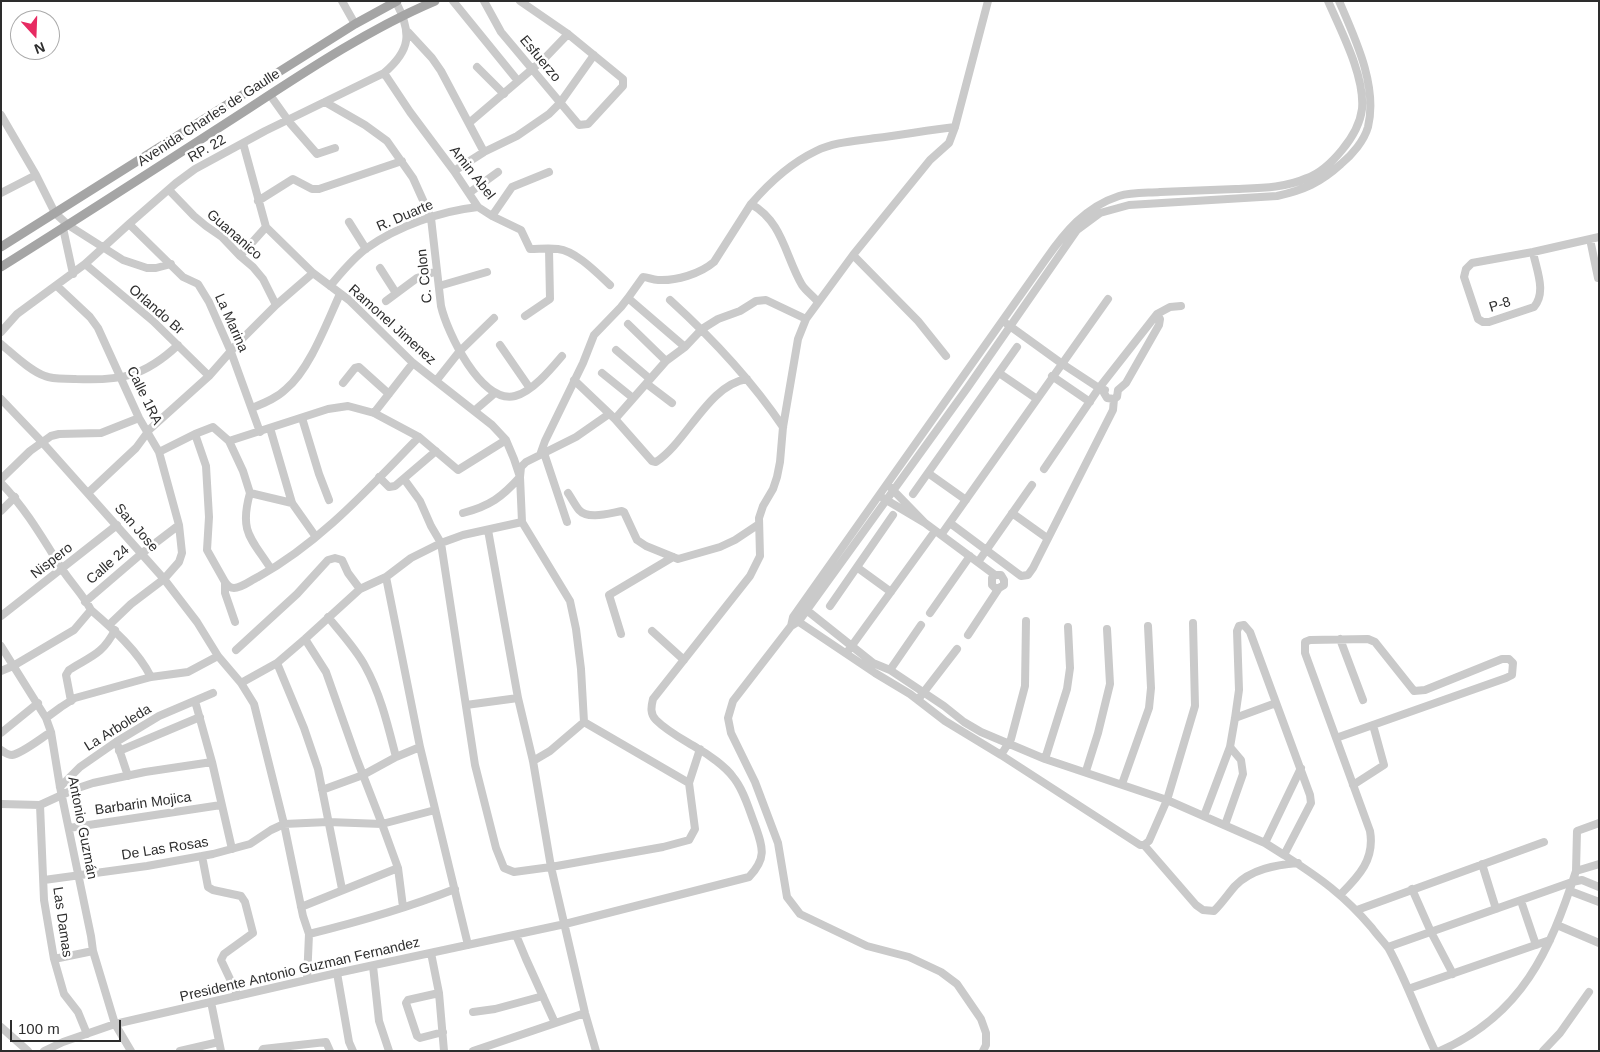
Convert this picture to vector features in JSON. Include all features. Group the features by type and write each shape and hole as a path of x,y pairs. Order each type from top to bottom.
{"main road":[{"name":"Avenida Charles de Gaulle","path":"1,247 356,24 397,1"},
{"name":"Avenida Charles de Gaulle","path":"1,267 270,95 403,15 435,1"}],"street":[{"path":"342,1 356,24"},
{"path":"397,1 408,32 437,65 484,152"},
{"path":"453,1 518,82"},
{"name":"Esfuerzo","path":"484,1 501,32 578,125 584,126 588,124 624,86 623,79 594,55"},
{"path":"454,171 530,127 560,103 594,55 568,34 520,1"},
{"path":"652,631 684,660 750,576 756,565 760,556 759,518 777,477 783,427 798,339 806,319 853,255 930,160 949,144 988,1"},
{"path":"804,608 879,495 1066,231 1080,217 1095,207 1119,196 1268,187 1295,183 1309,178 1327,166 1354,134 1362,109 1361,94 1350,50 1328,1"},
{"path":"983,1051 986,1045 986,1033 981,1019 957,984 941,972 909,958 867,946 800,914 788,897 778,843 755,782 731,733 728,718 733,702 887,500 1077,230 1100,213 1122,206 1154,202 1277,196 1296,192 1314,185 1329,175 1359,145 1367,128 1370,110 1368,87 1360,50 1339,1"},
{"name":"RP. 22","path":"1,332 20,312 73,274 195,169 288,120 384,74 405,49 408,32"},
{"path":"469,123 518,82 568,34"},
{"path":"477,67 504,94"},
{"name":"Amin Abel","path":"384,74 470,193 478,207 521,230 530,249 566,251 590,266 610,285"},
{"path":"270,95 317,155 335,148"},
{"name":"C. Colon","path":"325,102 365,125 387,141 402,161 420,192 431,218 441,310 447,328 459,352 484,384 494,393"},
{"path":"1,115 5,129 36,175 55,213 66,227 123,260 147,268 171,264"},
{"path":"567,522 542,454 545,441 594,335 621,307 644,277 661,280 689,275 708,267 714,262 751,204 766,186 816,151 828,146 851,142 922,130 955,127"},
{"name":"Ramonel Jimenez","path":"243,143 266,227 313,273 369,319 413,363 474,410 506,440 520,476 522,522"},
{"path":"258,201 293,179 312,189 319,190 402,161"},
{"path":"470,193 498,172"},
{"path":"492,216 510,188 549,172"},
{"path":"1,193 36,175"},
{"name":"Guananico","path":"169,190 194,216 223,238 257,271 276,305"},
{"path":"751,204 768,218 781,234 802,284 818,302"},
{"name":"R. Duarte","path":"330,286 366,248 389,234 456,210 478,207"},
{"path":"349,222 366,248"},
{"name":"La Marina","path":"129,224 183,277 193,281 202,289 232,352 260,432"},
{"path":"66,227 73,274"},
{"path":"240,256 266,227"},
{"path":"1533,252 1599,237"},
{"path":"1590,239 1598,278"},
{"path":"525,316 550,299 549,249"},
{"name":"P-8","path":"1533,252 1541,291 1538,302 1534,307 1489,322 1483,322 1478,319 1464,277 1466,269 1472,263 1533,252"},
{"path":"853,255 918,321 946,356"},
{"name":"Orlando Br","path":"85,264 153,321 209,376"},
{"path":"380,268 396,293"},
{"path":"386,301 417,278 438,271"},
{"path":"439,286 487,272"},
{"path":"88,493 136,448 150,429 209,376 276,305 313,273"},
{"name":"Calle 1RA","path":"57,286 95,323 120,378 159,452 182,553 179,562 164,579 131,604 112,628 108,643 101,651 69,670 66,675 71,701"},
{"path":"252,408 278,396 295,381 314,350 340,294"},
{"path":"628,298 685,346"},
{"path":"849,650 891,592 938,533 950,523 1108,299"},
{"path":"670,300 702,329 738,367 783,427"},
{"path":"463,513 487,505 499,498 520,476 521,467 526,462 612,417 633,398 666,361 702,329 718,319 740,311 759,300 766,300 806,319"},
{"path":"1044,469 1090,402 1102,389 1157,314 1170,307 1181,306"},
{"path":"950,523 1021,576 1028,575 1113,410 1114,399 1117,397 1118,390 1126,383 1158,325 1160,319 1157,314"},
{"path":"436,381 459,352 494,318"},
{"path":"1003,320 1061,364 1102,389 1108,398 1114,399"},
{"path":"628,324 666,361"},
{"path":"1,344 45,376 100,380 120,378 152,366 178,345"},
{"path":"500,345 529,387"},
{"path":"913,494 1017,347"},
{"path":"616,350 672,403"},
{"path":"474,410 494,393 514,396 529,387 545,376 562,356"},
{"path":"374,413 413,363"},
{"path":"343,383 355,368 359,367 389,394"},
{"path":"602,372 633,398"},
{"path":"999,373 1037,399"},
{"path":"1052,376 1090,402"},
{"path":"574,380 612,417 652,461 656,462 716,398 737,381 747,379"},
{"path":"1102,389 1112,386 1118,390"},
{"name":"San Jose","path":"1,399 42,442 164,579 197,622 218,656 241,683 254,704 284,824 301,907 309,934 307,980"},
{"path":"229,441 328,409 348,406 374,413 419,438 458,470 506,440"},
{"path":"1,478 51,436 106,432 140,418"},
{"path":"302,418 329,500"},
{"path":"159,452 195,434 213,428 229,441 243,471 250,493 245,526 248,534 271,569"},
{"path":"270,428 292,503 316,537"},
{"path":"195,434 206,466 209,517 206,550 225,582 234,588 271,569 341,517 419,438"},
{"path":"379,477 391,488 436,452"},
{"path":"928,473 966,500"},
{"path":"404,479 420,501 441,543 475,765 496,848 504,868 514,872 551,867 663,847 689,840 695,829 689,783 700,749"},
{"path":"1,483 15,497 32,520 85,602"},
{"path":"887,484 924,523"},
{"path":"978,562 1032,484"},
{"path":"250,493 292,503"},
{"path":"568,493 580,511 587,515 622,510 638,540 646,546 678,559 720,547 735,540 759,524"},
{"path":"879,495 924,523 995,575 1001,575 1004,585 999,588 968,635"},
{"path":"1,510 15,497"},
{"path":"1012,513 1047,538"},
{"path":"830,606 894,516"},
{"path":"241,683 276,662 306,639 360,589 386,577 411,558 441,543 463,535 522,522 570,601 581,669 584,722"},
{"name":"Nispero","path":"1,616 117,525"},
{"name":"Calle 24","path":"151,677 144,665 112,628 91,610 85,602 176,527"},
{"path":"488,530 518,698 533,762 551,867 585,1013 596,1051"},
{"path":"930,613 970,556"},
{"path":"621,634 609,595 673,557"},
{"path":"236,650 296,594 328,560 335,558 342,560 348,573 360,589"},
{"path":"858,568 891,592"},
{"path":"386,577 420,747 468,945"},
{"path":"225,582 225,593 235,622"},
{"path":"804,608 849,650 944,721 1001,755 1127,838 1140,845 1144,845 1196,905 1207,911 1214,910 1236,885 1258,872 1276,865 1298,863"},
{"path":"1,671 13,666 74,630 91,610"},
{"path":"328,618 364,665 374,685 386,717 396,757"},
{"path":"796,619 849,650 890,670 981,732 1045,759 1167,800 1225,825 1265,843 1325,881 1341,894 1388,948 1435,1051"},
{"path":"1001,755 1011,739 1025,686 1026,621"},
{"path":"1144,845 1149,841 1167,800 1194,706 1193,623"},
{"path":"890,670 921,625"},
{"path":"1204,816 1230,747 1239,690 1237,631 1239,626 1242,625 1247,627 1250,632 1301,768 1311,803 1284,855"},
{"path":"1122,784 1149,708 1151,688 1148,626"},
{"path":"1045,759 1067,689 1070,668 1068,627"},
{"path":"1086,772 1110,684 1107,629"},
{"path":"1336,738 1506,678 1512,675 1513,663 1509,659 1502,659 1425,690 1414,691 1374,642 1362,638 1310,640 1305,642 1304,646 1336,738 1370,831 1371,850 1365,868 1341,894"},
{"path":"306,639 326,672 398,868 403,907"},
{"path":"1340,639 1362,700"},
{"name":"Antonio Guzmán","path":"1,646 38,703 51,732 60,787 93,951 115,1024 131,1051"},
{"path":"918,700 957,649"},
{"path":"46,718 71,701 151,677 188,672 218,656"},
{"name":"Presidente Antonio Guzman Fernandez","path":"44,1051 115,1024 336,973 565,924 749,877 762,860 762,845 747,804 733,777 700,749 674,734 656,720 652,713 653,699 684,660"},
{"path":"276,662 304,728 318,769 342,889"},
{"name":"La Arboleda","path":"60,787 80,767 158,716 196,702 213,693"},
{"path":"466,705 518,698"},
{"path":"196,702 232,850"},
{"path":"1,734 38,703"},
{"path":"1235,718 1276,703"},
{"path":"119,751 200,717"},
{"path":"533,762 550,751 584,722"},
{"path":"584,722 689,783"},
{"path":"1353,785 1384,765 1373,725"},
{"path":"1,750 12,755 51,732"},
{"path":"116,742 128,776"},
{"path":"322,790 363,775 396,757 420,747"},
{"path":"1225,825 1243,774 1241,760 1230,747"},
{"path":"1,804 40,805 93,783 212,762"},
{"path":"1265,843 1301,768"},
{"name":"Las Damas","path":"40,805 44,900 54,959 64,994 78,1012 87,1034"},
{"name":"Barbarin Mojica","path":"69,828 221,805"},
{"path":"284,824 328,822 382,824 435,810"},
{"path":"1440,1051 1478,1031 1505,1009 1533,971 1558,925 1576,871 1577,831 1599,823"},
{"name":"De Las Rosas","path":"44,880 232,850 250,844 284,824"},
{"path":"1356,910 1544,842"},
{"path":"202,856 208,887 213,890 241,896 245,902 251,925 253,933 224,954 221,960 238,996"},
{"path":"1482,864 1496,909"},
{"path":"1576,871 1599,864"},
{"path":"301,907 398,868"},
{"path":"1388,948 1496,909 1571,886 1582,880 1599,887"},
{"path":"1571,886 1599,902"},
{"path":"309,934 403,907 455,889"},
{"path":"1412,889 1431,932 1454,974"},
{"path":"1521,901 1536,945"},
{"path":"1558,925 1599,943"},
{"path":"516,935 555,1023"},
{"path":"1408,989 1550,940"},
{"path":"54,959 93,951"},
{"path":"431,953 439,993 444,1051"},
{"path":"373,966 379,1021 389,1051"},
{"path":"336,973 353,1051"},
{"path":"1543,1051 1560,1033 1589,992"},
{"path":"439,993 408,1000 406,1003 417,1036 420,1038 443,1032"},
{"path":"473,1012 496,1009 543,996"},
{"path":"211,1002 221,1051"},
{"path":"473,1051 585,1013"},
{"path":"1,1026 28,1051"},
{"path":"180,1051 219,1042"},
{"path":"262,1051 263,1049 302,1048 326,1042 330,1051"}]}
